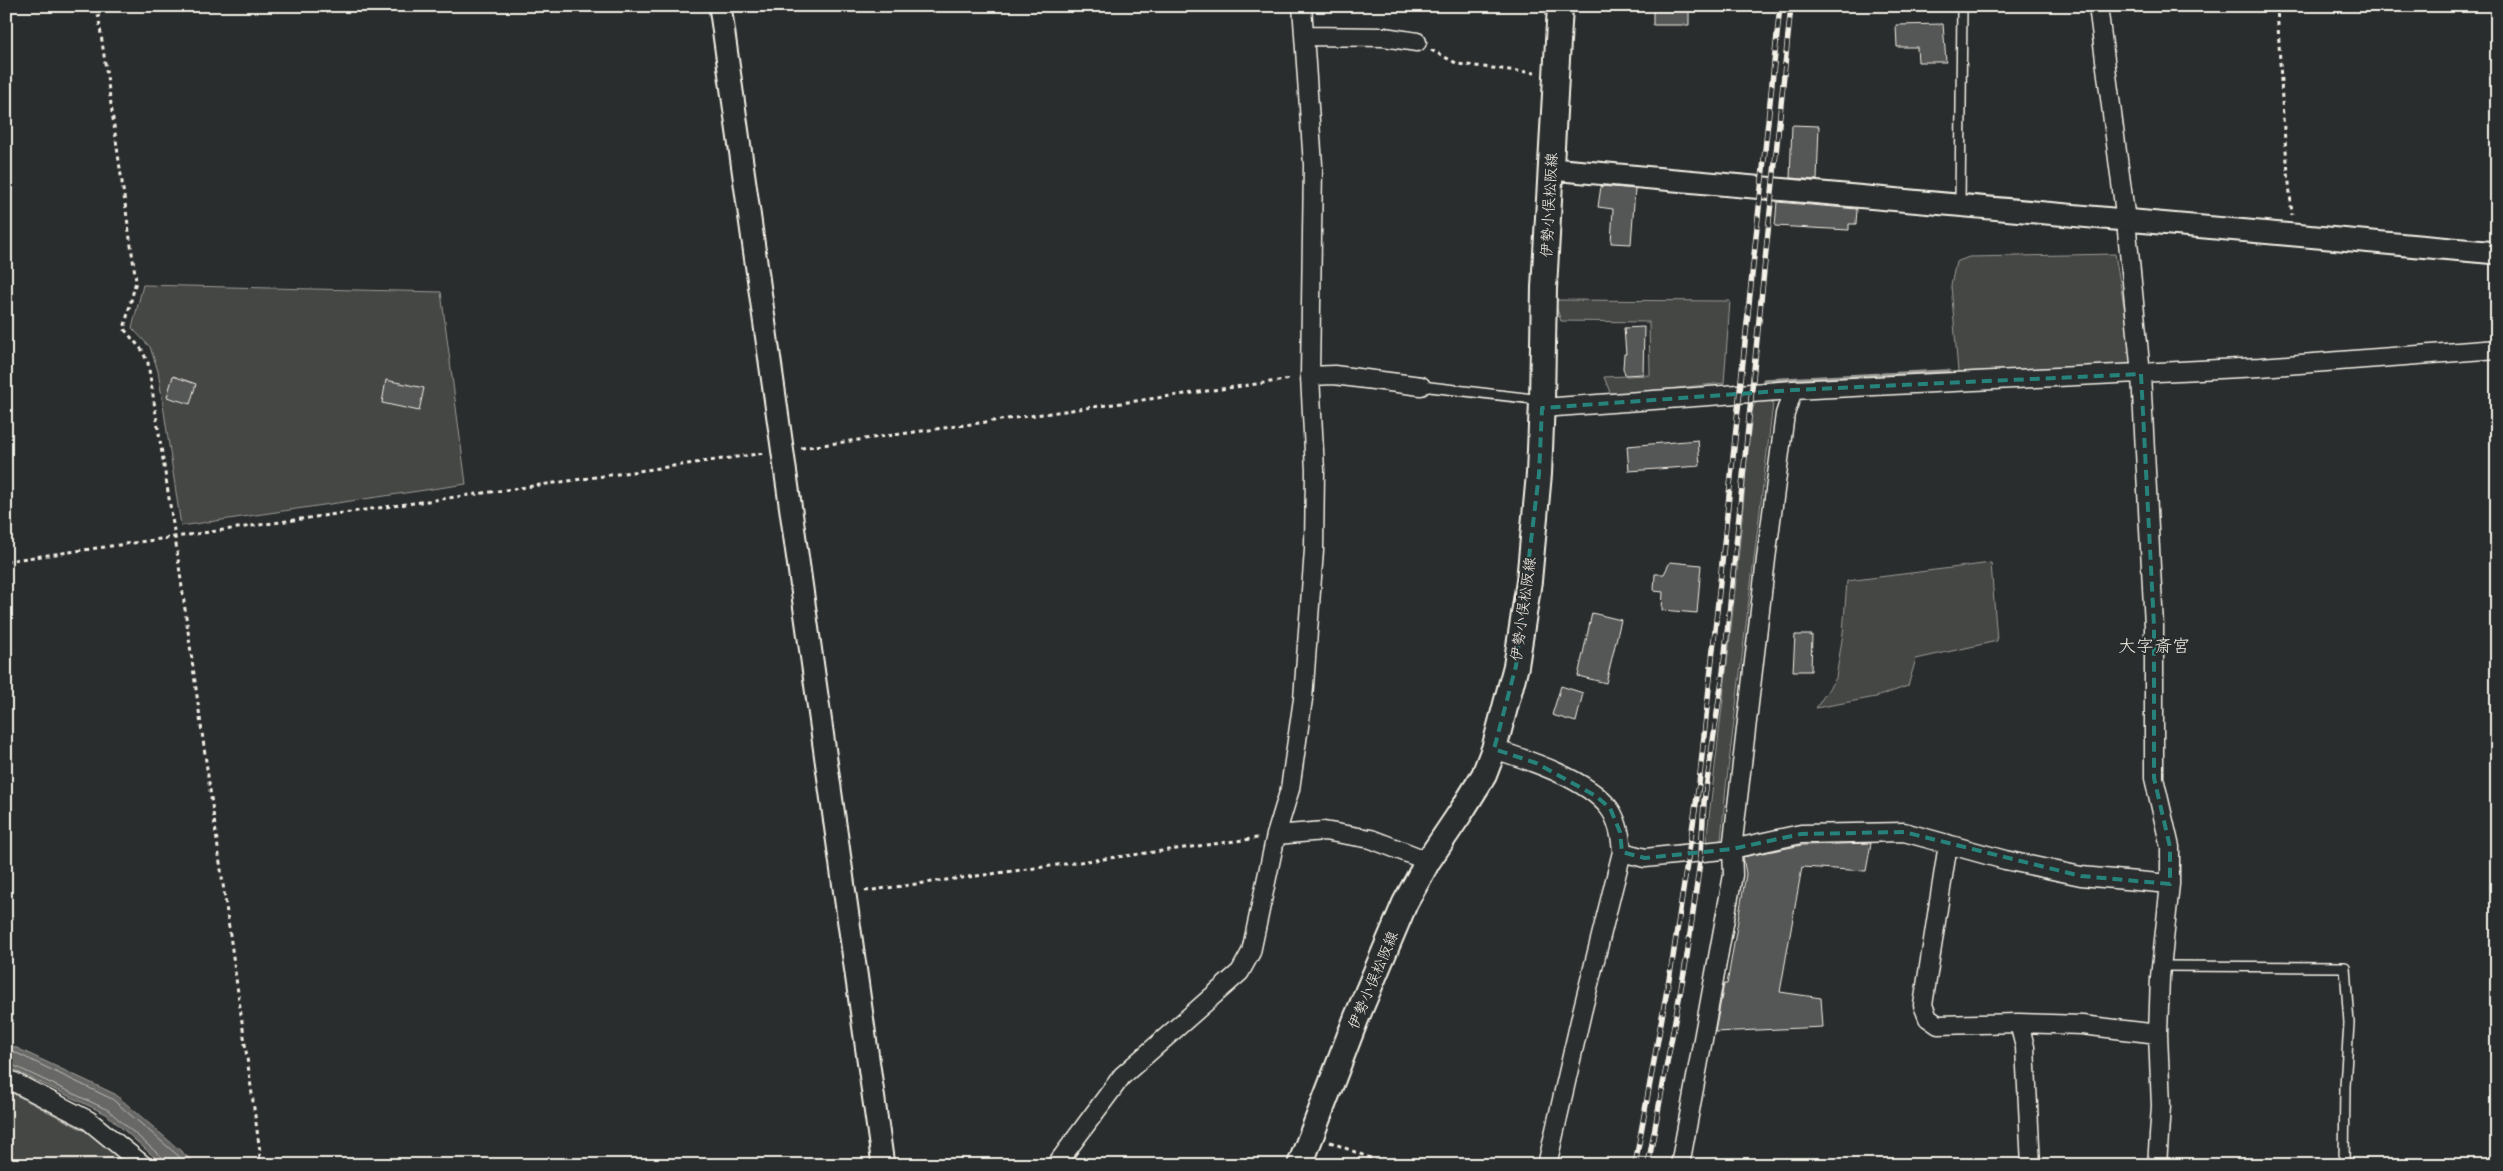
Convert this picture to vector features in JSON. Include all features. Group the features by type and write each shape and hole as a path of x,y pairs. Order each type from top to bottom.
{"main road":[{"name":"伊勢小俣松阪線","path":"1300,1165 1409,896 1428,861 1484,775 1494,749 1516,666 1529,581 1542,404 1543,296 1560,6"}],"street":[{"path":"720,6 883,1165"},
{"path":"1056,1165 1122,1076 1240,972 1251,952 1276,835 1290,789 1303,699 1314,550 1315,470 1310,376 1313,165 1302,6"},
{"path":"2098,6 2126,221 2141,374 2154,626 2154,778 2170,846 2170,884 2161,966 2158,1034 2162,1106 2157,1165"},
{"path":"1304,36 1384,37 1417,42"},
{"path":"1551,169 2497,253"},
{"path":"1542,404 2141,374 2497,349"},
{"path":"1310,376 1334,375 1420,386"},
{"path":"1680,1165 1733,875 1732,850 1784,424 1793,390"},
{"path":"1494,749 1536,763 1596,796 1610,808 1620,832 1622,852 1582,1012 1547,1165"},
{"path":"1276,835 1324,831 1371,839 1428,861"},
{"path":"1622,852 1645,858 1732,850 1801,834 1904,832 2005,860 2081,876 2170,884"},
{"path":"1948,844 1923,1005 1928,1018 1938,1025 2019,1023 2082,1025 2158,1034"},
{"path":"2019,1023 2025,1047 2031,1165"},
{"path":"6,1078 88,1120 143,1165"}],"lane":[{"path":"1960,204 1962,6"},
{"path":"1420,386 1542,404"},
{"path":"2161,966 2345,967 2349,1023 2345,1086 2344,1165"}],"path":[{"path":"97,6 136,281 124,329 142,350 148,363 175,537 260,1152 259,1165"},
{"path":"2277,6 2283,118 2294,234"},
{"path":"1417,42 1458,64 1556,75"},
{"path":"6,561 1310,376"},
{"path":"845,894 1276,835"},
{"path":"1311,1134 1388,1165"}],"highlighted area":[{"path":"2141,374 2154,626 2154,778 2170,847 2170,884 2081,876 1904,832 1801,834 1732,849 1645,858 1622,852 1620,832 1610,808 1596,796 1536,763 1494,749 1516,666 1539,474 1542,408 1793,390"}],"shaded area":[{"path":"2115,254 2134,364 1958,372 1951,285 1956,262 1969,257"},
{"path":"143,285 441,292 466,484 181,526 158,371 150,347 132,328"},
{"path":"1554,300 1730,301 1724,383 1611,395 1604,377 1650,375 1649,322 1561,321"},
{"path":"1758,399 1771,400 1773,404 1721,840 1706,843 1737,574 1748,427"},
{"path":"1991,563 1997,641 1916,659 1908,686 1876,697 1816,708 1836,678 1843,633 1847,581"},
{"path":"6,1090 91,1134 130,1165 6,1165"}],"water":[{"path":"6,1043 115,1094 197,1165 163,1165 106,1114 6,1066"}],"building":[{"path":"1653,6 1689,6 1689,25 1653,25"},
{"path":"1943,24 1946,62 1918,62 1917,47 1897,47 1896,25"},
{"path":"1792,125 1819,126 1817,180 1790,178"},
{"path":"1601,186 1635,189 1631,244 1611,243 1613,209 1598,207"},
{"path":"1777,202 1857,209 1856,224 1849,224 1849,230 1775,226"},
{"path":"1644,327 1643,374 1625,375 1623,368 1624,354 1626,354 1624,328"},
{"path":"173,376 196,384 190,404 167,397"},
{"path":"386,380 424,388 419,411 382,403"},
{"path":"1698,440 1700,466 1629,471 1627,446"},
{"path":"1670,562 1701,565 1697,613 1662,610 1663,592 1654,591 1655,574 1664,574"},
{"path":"1592,613 1621,620 1606,683 1578,676"},
{"path":"1795,635 1812,635 1811,671 1793,671"},
{"path":"1561,686 1583,693 1576,722 1552,715"},
{"path":"1871,843 1866,871 1802,867 1780,992 1821,998 1823,1027 1715,1032 1724,984 1727,984 1746,874 1743,857 1802,845"}],"waterway":[{"path":"1765,381 1948,372"}],"railway":[{"path":"1635,1165 1673,957 1699,784 1780,6"},
{"path":"1648,1165 1687,956 1701,854 1704,802 1723,673 1791,6"}],"district":[{"name":"大字斎宮","path":"2154,646"}]}
